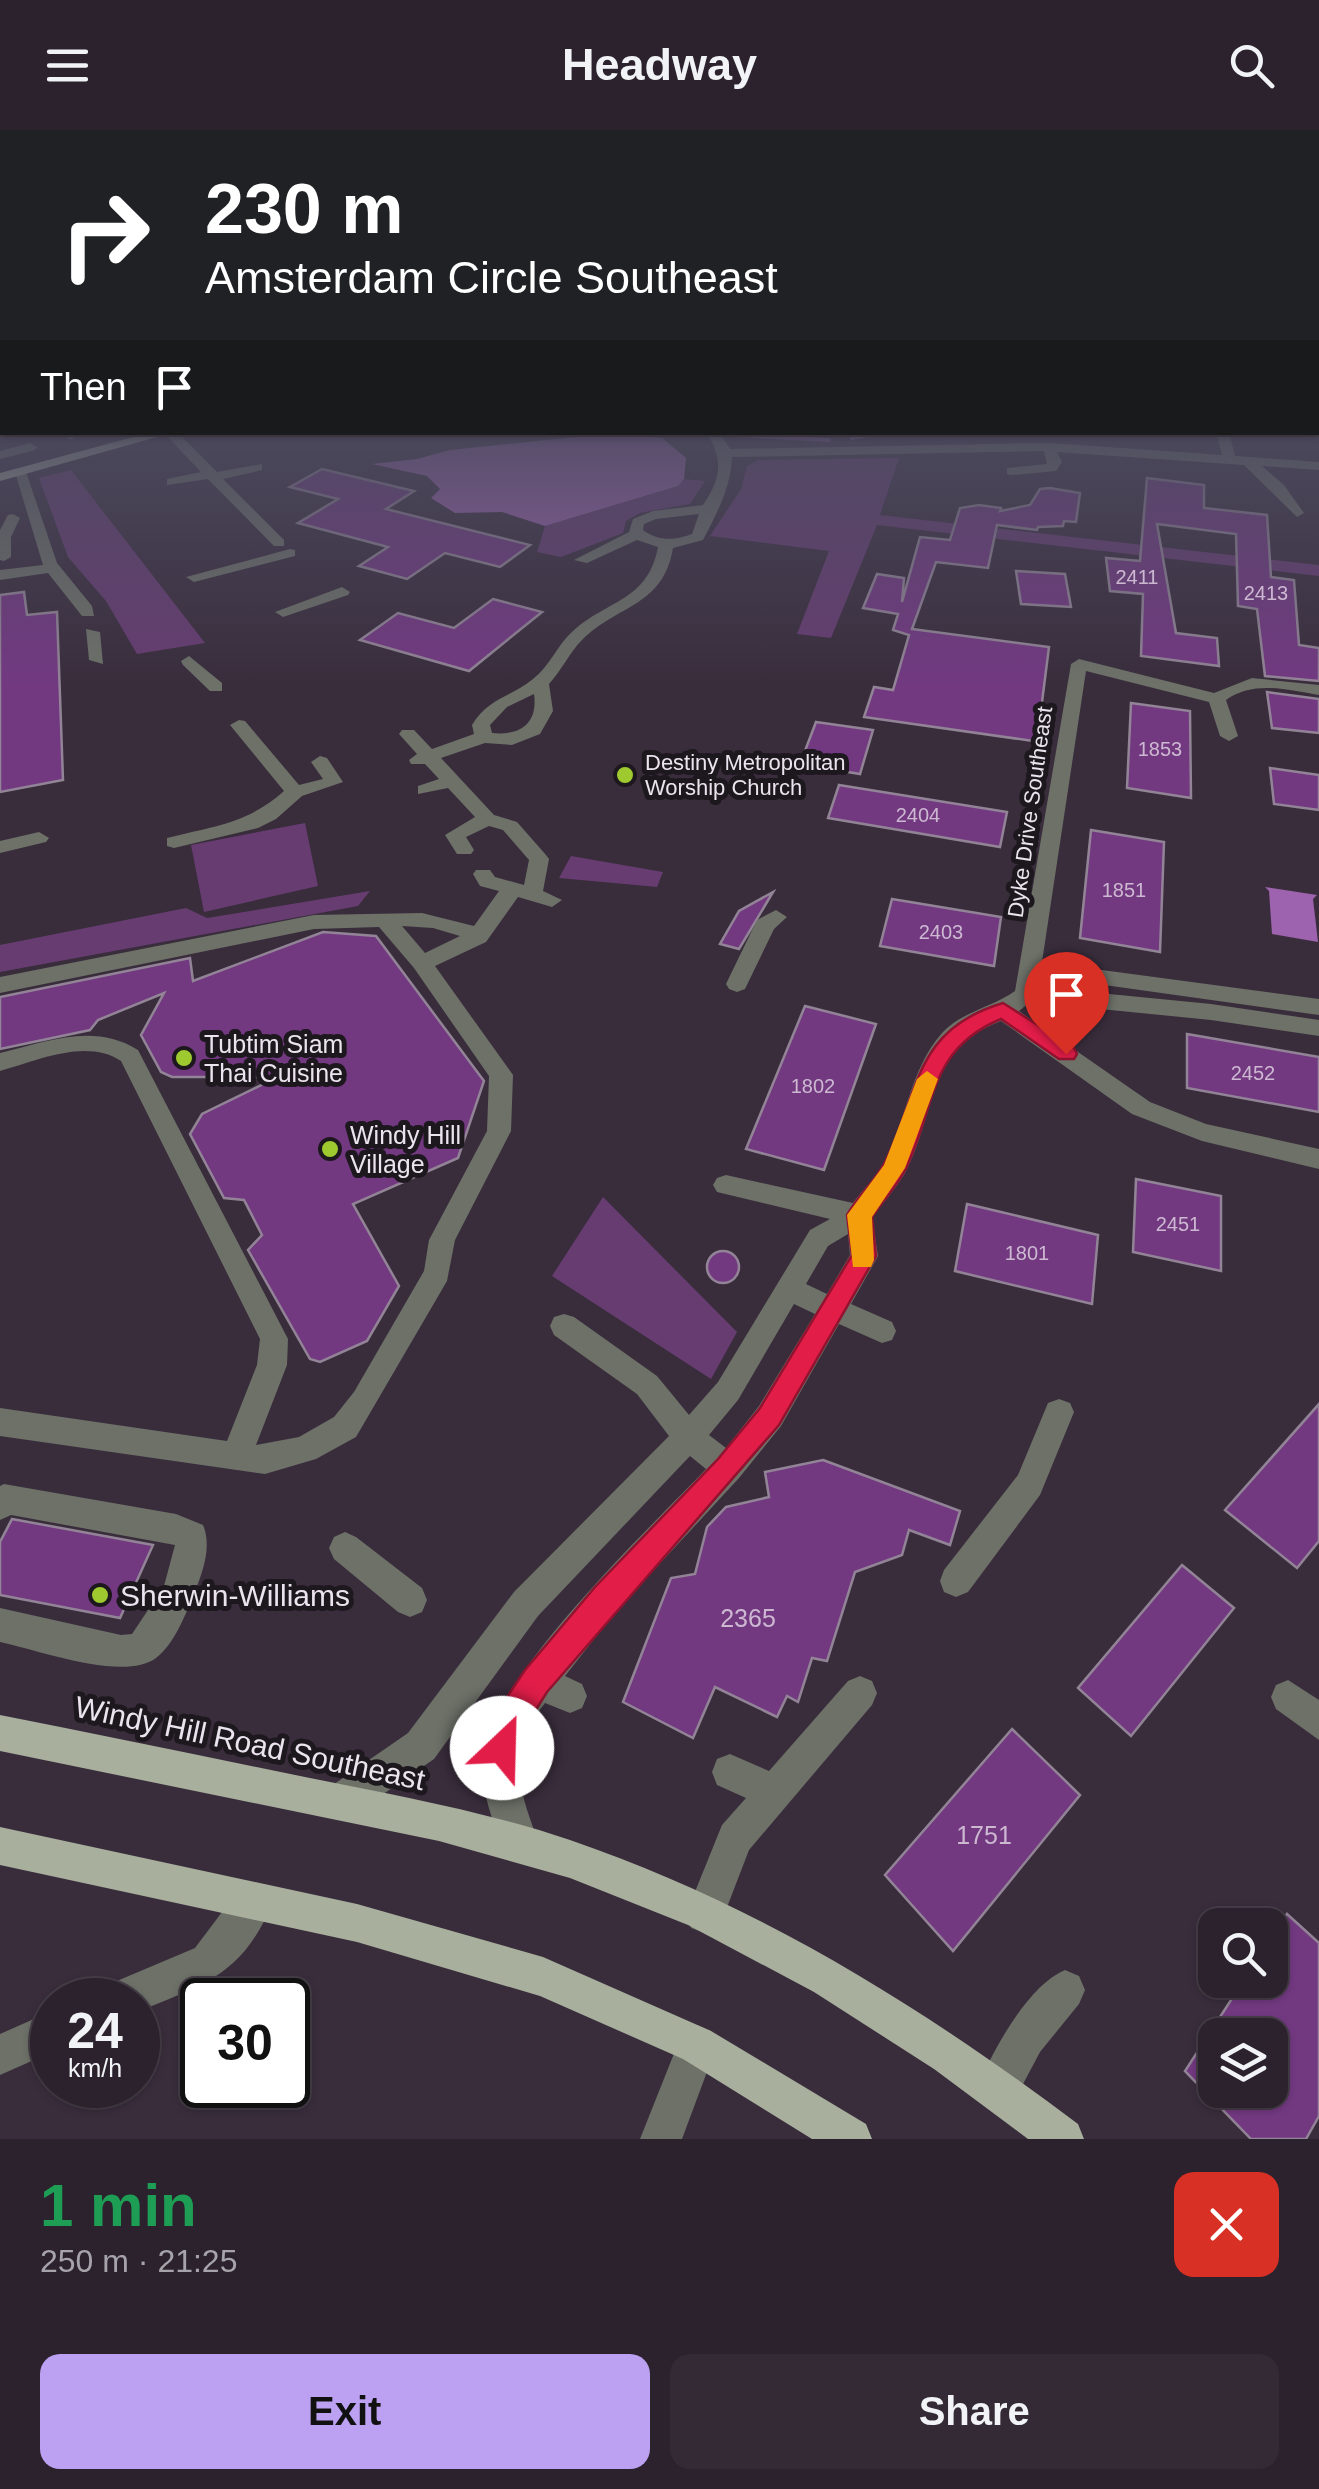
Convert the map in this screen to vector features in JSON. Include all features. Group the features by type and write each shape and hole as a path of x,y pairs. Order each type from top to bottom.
{"main road":[{"name":"Windy Hill Road Southeast","path":"0,1733 340,1802 520,1843 590,1866 705,1914 829,1978 998,2088 1063,2139"},
{"path":"0,1846 357,1923 524,1971 628,2012 697,2045 851,2139"}],"street":[{"path":"31,499 52,568 67,589 82,600 88,614"},
{"path":"194,577 285,548 236,499"},
{"path":"582,560 637,534 666,544 698,537 714,499"},
{"path":"1287,499 1297,513"},
{"path":"637,534 634,527 645,518 708,508"},
{"path":"4,557 7,519 34,515"},
{"path":"484,737 481,725 490,709 540,683 582,631 660,578 666,544"},
{"path":"0,575 52,568"},
{"path":"283,612 342,592"},
{"path":"92,632 97,660"},
{"path":"189,661 216,687"},
{"name":"Dyke Drive Southeast","path":"1026,994 1079,664 1217,699"},
{"path":"424,758 484,737 508,741 528,736 545,712 547,703 540,683"},
{"path":"1229,736 1217,699 1228,689 1245,683 1319,690"},
{"path":"240,724 295,792"},
{"path":"408,734 424,758 487,819 510,826 539,859 532,895"},
{"path":"174,842 251,824 269,815 295,792 334,782 320,762"},
{"path":"425,790 452,781"},
{"path":"464,850 455,835 487,819"},
{"path":"0,847 40,838"},
{"path":"483,874 487,881 532,895"},
{"path":"422,962 478,937 504,907 532,895"},
{"path":"736,984 765,925 776,917"},
{"path":"0,985 314,922 412,918 462,927 478,937"},
{"path":"0,1422 278,1459 345,1427 437,1274 442,1240 500,1131 501,1075 422,962 385,920"},
{"path":"1032,968 1319,1006"},
{"path":"340,1802 422,1746 526,1604 728,1391 820,1238 860,1215 894,1168 919,1097 949,1040 966,1025 1003,1010 1026,994 1211,1012 1319,1028"},
{"path":"1003,1010 1140,1108 1202,1132 1319,1159"},
{"path":"0,1062 93,1043 114,1046 130,1056 276,1348 237,1455"},
{"path":"726,1186 860,1215"},
{"path":"520,1843 502,1794 502,1748 518,1708 605,1598 728,1468 770,1416 864,1256 860,1215"},
{"path":"791,1290 882,1331"},
{"path":"564,1326 623,1384 646,1385 688,1437 728,1468"},
{"path":"956,1581 1029,1485 1059,1412"},
{"path":"0,1505 4,1498 176,1529 192,1536 193,1558 157,1633 140,1649 121,1652 0,1626"},
{"path":"346,1548 410,1600"},
{"path":"536,1681 570,1696"},
{"path":"705,1914 735,1838 860,1693"},
{"path":"1288,1696 1319,1722"},
{"path":"730,1772 774,1792"},
{"path":"160,1983 209,1962 236,1932 254,1902"},
{"path":"998,2088 1026,2038 1064,1990"},
{"path":"0,2055 30,2041"},
{"path":"661,2139 697,2045"}],"shaded area":[{"path":"47,499 93,499 205,643 137,654 106,601 68,557"},
{"path":"432,499 636,499 545,526 502,512 455,513"},
{"path":"636,499 693,499 690,504 640,513 626,521 623,533 561,557 537,552 545,526"},
{"path":"735,499 885,499 880,515 1319,565 1319,576 877,525 831,638 797,634 829,551 710,536"},
{"path":"305,823 318,886 204,912 191,845"},
{"path":"571,856 663,872 657,887 559,878"},
{"path":"1265,887 1317,895 1313,899 1318,942 1272,934 1269,891"},
{"path":"370,891 358,906 0,972 0,945 186,908 207,918"},
{"path":"603,1197 737,1332 711,1379 552,1276"}],"building":[{"path":"338,499 402,499 386,509 530,545 500,567 445,553 407,579 359,566 388,547 298,523"},
{"path":"1034,499 1079,499 1076,522 1064,521 1063,526 1037,530 997,525 988,568 936,562 912,629 1049,647 1041,710 1051,712 1047,743 864,717 874,687 893,690 909,635 893,630 898,614 863,608 877,574 904,578 902,602 920,537 950,540 960,508 979,505 1001,508 1000,511 1030,505"},
{"path":"1145,499 1204,499 1204,508 1267,515 1271,577 1294,580 1299,645 1319,648 1319,681 1265,676 1257,609 1238,606 1236,534 1157,524 1176,633 1217,638 1219,666 1141,656 1143,594 1110,591 1106,558 1140,561"},
{"path":"1016,571 1065,574 1071,607 1021,604"},
{"path":"24,592 27,615 57,612 63,780 0,792 0,595"},
{"path":"493,599 542,612 469,671 360,640 398,613 454,628"},
{"path":"1267,692 1319,699 1319,733 1272,728"},
{"path":"1131,703 1190,711 1191,798 1127,788"},
{"path":"816,722 873,730 860,774 800,764"},
{"path":"1270,768 1319,775 1319,810 1274,804"},
{"path":"839,785 1007,812 1000,847 828,818"},
{"path":"1091,830 1164,842 1160,952 1080,938"},
{"path":"773,892 739,949 720,944 739,911"},
{"path":"892,899 1001,917 994,966 880,946"},
{"name":"Windy Hill Village","path":"323,932 376,936 484,1081 458,1158 353,1204 399,1286 367,1341 320,1362 310,1359 248,1250 262,1235 244,1200 224,1198 190,1134 202,1114 278,1077 172,1077 161,1072 141,1035 164,993 98,1020 90,1030 0,1049 0,997 190,958 193,981"},
{"path":"805,1006 876,1024 824,1170 746,1149"},
{"path":"1187,1034 1319,1057 1319,1112 1187,1088"},
{"path":"1136,1179 1221,1196 1221,1271 1133,1252"},
{"path":"967,1204 1098,1235 1092,1304 955,1271"},
{"path":"723,1251 734,1256 739,1267 734,1278 723,1283 712,1278 707,1267 712,1256"},
{"path":"1319,1404 1319,1541 1297,1568 1225,1510"},
{"path":"823,1460 960,1511 950,1545 909,1530 902,1555 855,1572 827,1661 812,1658 798,1702 787,1696 777,1717 715,1687 693,1738 623,1702 671,1578 695,1574 707,1527 726,1507 769,1497 765,1472"},
{"path":"12,1519 153,1545 120,1618 0,1595 0,1542"},
{"path":"1182,1565 1234,1608 1131,1736 1078,1688"},
{"path":"1012,1729 1080,1795 953,1951 885,1875"},
{"path":"1288,1915 1319,1943 1319,2116 1306,2139 1251,2139 1221,2108 1288,2108 1288,2018 1219,2018 1232,1998 1288,1998"},
{"path":"1198,2051 1198,2084 1185,2071"}],"slow traffic":[{"path":"862,1260 860,1215 894,1168 927,1079"}],"place":[{"name":"Destiny Metropolitan Worship Church","path":"625,775"},
{"name":"Tubtim Siam Thai Cuisine","path":"184,1058"},
{"name":"Windy Hill Village","path":"330,1149"},
{"name":"Sherwin-Williams","path":"100,1595"}],"route":[{"path":"502,1748 518,1708 536,1681 605,1598 728,1468 770,1416 802,1367 864,1256 860,1215 894,1168 919,1097 949,1040 966,1025 1003,1010 1066,1054"}]}
